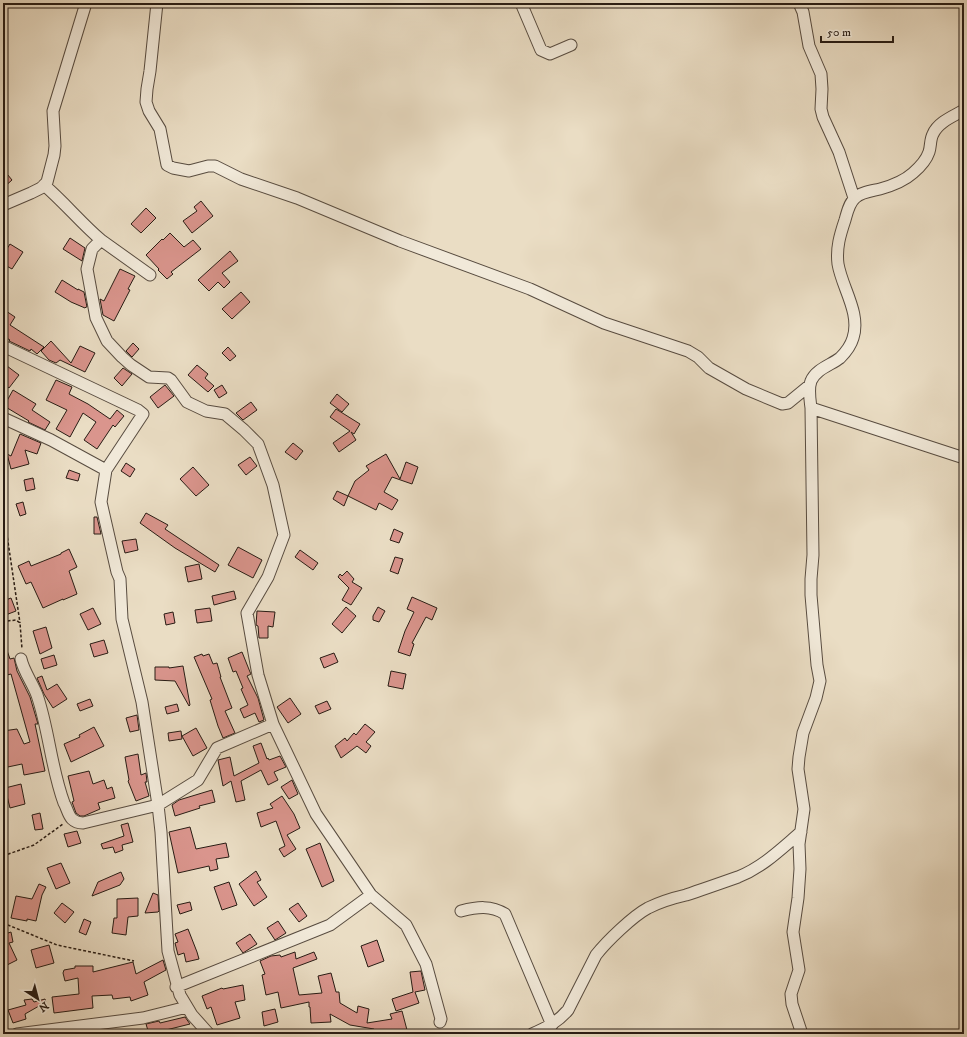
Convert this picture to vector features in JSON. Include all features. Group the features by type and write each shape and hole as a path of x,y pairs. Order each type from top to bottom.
{"street":[{"path":"3,205 31,193 44,185 50,172 54,154 53,110 86,3"},
{"path":"157,3 150,71 146,88 146,102 148,111 160,129 167,165 173,168 189,171 208,166 215,166 241,179 297,198 400,241 530,290 604,323 688,351 698,357 709,368 746,389 782,404 788,403 810,385"},
{"path":"521,3 541,50 550,54 571,45"},
{"path":"799,3 803,12 809,46 821,74 821,109 823,117 839,152 854,198"},
{"path":"802,1034 792,1004 791,994 799,970 793,932 798,898 800,869 799,844 804,809 798,769 798,757 803,733 816,698 820,681 817,665 811,595 813,555 810,385 817,373 840,358 849,346 854,333 853,315 838,265 837,254 838,244 850,205 854,198 861,194 897,183 911,175 923,164 929,152 935,130 944,122 964,110"},
{"path":"44,185 101,240 150,275"},
{"path":"101,240 92,249 88,274 96,318 107,341 122,357 149,377 168,378 171,380 187,402 192,406 206,411 225,414 230,417 258,444 271,478 284,535 268,577 247,613 258,675 273,724 316,814 371,895 406,925 426,964 441,1019 440,1022"},
{"path":"3,346 138,410 143,414 106,470 101,502 117,572 120,579 122,619 142,702 158,805 168,951 176,987 186,1007 209,1034"},
{"path":"811,408 964,458"},
{"path":"3,418 51,440 106,470"},
{"path":"22,659 22,664 37,695 47,727 58,785 72,820 76,822 83,823 158,805 198,780 217,748 273,724"},
{"path":"532,1034 552,1025 562,1018 568,1010 596,955 602,947 638,914 660,902 698,891 750,871 765,862 801,832"},
{"path":"176,987 330,925 371,895"},
{"path":"461,911 479,907 499,910 505,914 552,1025"},
{"path":"17,1034 58,1031 143,1018 186,1007"}],"path":[{"path":"3,508 20,623 22,659"},
{"path":"3,623 6,621 16,620 20,623"},
{"path":"3,856 34,845 63,824 72,820"},
{"path":"3,923 57,945 134,961"}],"building":[{"path":"3,169 12,180 3,188"},
{"path":"201,201 213,216 192,233 183,221 197,211 194,207"},
{"path":"146,208 156,218 141,233 131,224"},
{"path":"170,233 184,247 193,240 201,249 171,272 173,274 167,279 146,255"},
{"path":"70,238 85,248 82,261 63,249"},
{"path":"10,244 23,252 12,269 3,264 3,255"},
{"path":"230,251 238,261 222,273 230,282 224,288 218,282 209,291 198,280"},
{"path":"120,269 135,276 128,289 130,290 114,321 103,315 100,299 104,301"},
{"path":"62,280 84,292 87,307 85,308 71,302 55,292"},
{"path":"241,292 250,302 232,319 222,309"},
{"path":"3,309 15,317 10,325 44,347 37,354 31,349 30,351 9,341 10,340 3,336"},
{"path":"51,341 71,363 80,346 95,353 85,372 60,360 56,363 49,360 41,351"},
{"path":"133,343 139,349 132,357 126,351"},
{"path":"228,347 236,356 230,361 222,353"},
{"path":"3,363 19,375 9,388 3,383"},
{"path":"197,365 208,374 205,378 214,386 208,392 188,375"},
{"path":"123,368 132,374 122,386 114,378"},
{"path":"56,380 72,387 69,394 88,404 110,419 117,410 124,416 115,427 113,425 97,449 84,440 96,422 83,413 70,437 56,429 67,410 46,400"},
{"path":"165,385 174,396 158,408 150,397"},
{"path":"222,385 227,393 219,398 214,390"},
{"path":"13,390 36,404 32,410 50,422 45,430 28,422 29,421 4,406"},
{"path":"337,394 349,404 342,412 330,403"},
{"path":"251,402 257,410 243,420 236,413"},
{"path":"336,409 360,424 354,434 351,432 356,440 339,452 333,443 350,431 330,417"},
{"path":"20,434 41,443 37,454 25,450 29,464 11,469 7,454 11,456"},
{"path":"293,443 303,451 296,460 285,452"},
{"path":"386,454 400,479 406,462 418,467 412,484 392,477 384,492 398,500 392,510 379,503 376,510 348,496 355,481 369,470 366,466"},
{"path":"250,457 257,466 246,475 238,465"},
{"path":"126,463 135,469 130,477 121,471"},
{"path":"193,467 209,485 196,496 180,479"},
{"path":"69,470 80,474 78,481 66,478"},
{"path":"33,478 35,489 26,491 24,480"},
{"path":"337,491 348,496 344,506 333,499"},
{"path":"23,502 26,514 20,516 16,504"},
{"path":"146,513 168,525 165,529 219,565 215,572 175,548 140,523"},
{"path":"94,517 97,517 101,534 94,534"},
{"path":"394,529 403,533 399,543 390,540"},
{"path":"136,539 138,550 125,553 122,541"},
{"path":"238,547 262,560 253,578 228,565"},
{"path":"69,549 77,567 69,571 77,594 43,608 31,582 26,584 18,566 29,561 31,566 61,554"},
{"path":"300,550 318,563 313,570 295,557"},
{"path":"395,557 403,559 398,574 390,571"},
{"path":"199,564 202,579 188,582 185,567"},
{"path":"347,571 354,579 352,582 362,588 351,605 342,600 349,588 338,577 340,574 342,576"},
{"path":"234,591 236,599 214,605 212,596"},
{"path":"412,597 437,608 432,620 426,617 412,643 414,644 410,656 398,652 405,631 414,612 407,609"},
{"path":"11,598 16,611 3,616 3,601"},
{"path":"346,607 356,616 342,633 332,624"},
{"path":"378,607 385,611 379,622 373,620 373,616"},
{"path":"93,608 101,624 88,630 80,614"},
{"path":"210,608 212,621 197,623 195,610"},
{"path":"257,611 275,612 273,627 268,626 268,638 259,638 258,626 256,625"},
{"path":"173,612 175,623 166,625 164,614"},
{"path":"46,627 52,648 40,654 33,631"},
{"path":"104,640 108,653 94,657 90,644"},
{"path":"3,642 10,659 14,658 17,671 30,697 38,724 35,724 45,771 24,775 22,764 3,768 3,731 17,729 24,744 30,742 11,674 3,676"},
{"path":"242,652 251,674 247,676 258,698 264,720 259,722 255,713 244,718 240,709 248,705 241,689 243,688 236,671 233,672 228,658"},
{"path":"334,653 338,662 324,668 320,658"},
{"path":"202,654 203,656 209,654 213,664 217,663 220,677 232,708 225,711 235,733 223,738 210,700 212,699 194,657"},
{"path":"54,655 57,665 44,669 41,659"},
{"path":"183,666 189,706 175,681 155,680 155,667 169,668"},
{"path":"391,671 406,674 403,689 388,686"},
{"path":"42,676 47,690 57,684 67,699 53,708 44,694 37,678"},
{"path":"290,698 301,714 288,723 277,707"},
{"path":"90,699 93,706 80,711 77,704"},
{"path":"327,701 331,709 319,714 315,706"},
{"path":"177,704 179,711 167,714 165,707"},
{"path":"137,715 139,730 130,732 126,718"},
{"path":"365,724 375,732 366,742 371,746 366,753 357,746 341,758 335,746 345,738 347,741 354,733 356,735"},
{"path":"94,727 104,746 71,762 64,744 80,737 79,735"},
{"path":"196,728 207,748 193,756 182,736"},
{"path":"181,731 182,739 169,741 168,733"},
{"path":"261,743 267,759 268,758 269,760 280,756 286,767 274,772 278,780 268,785 261,770 241,781 245,800 236,802 231,781 223,786 218,760 230,757 234,776 259,763 253,746"},
{"path":"138,754 141,775 146,773 147,782 145,782 149,796 136,801 128,781 125,757"},
{"path":"89,771 93,784 104,780 107,789 112,787 115,798 98,803 100,809 84,816 80,816 76,813 72,802 74,801 68,776"},
{"path":"292,780 298,794 289,799 281,787"},
{"path":"21,784 25,804 10,808 5,788"},
{"path":"212,790 215,802 199,806 200,808 175,816 172,805 179,800"},
{"path":"282,796 294,814 300,828 287,835 296,849 284,857 279,849 285,846 276,821 261,827 257,813 273,808 270,804"},
{"path":"40,813 43,829 35,830 32,815"},
{"path":"128,823 133,842 122,845 123,850 115,853 113,847 103,849 101,844 124,836 121,825"},
{"path":"190,827 196,849 226,843 229,857 216,859 218,869 210,871 209,866 178,873 169,832"},
{"path":"77,831 81,843 68,847 64,834"},
{"path":"320,843 334,881 322,887 306,849"},
{"path":"61,863 70,883 56,889 47,868"},
{"path":"256,871 261,880 257,882 267,897 254,906 239,884"},
{"path":"121,872 124,879 120,885 92,896 98,882"},
{"path":"229,882 237,905 222,910 214,887"},
{"path":"39,884 46,887 42,895 36,921 11,918 16,896 32,899"},
{"path":"153,893 158,895 159,911 145,913"},
{"path":"138,898 138,916 128,917 126,935 112,933 114,918 117,918 117,899"},
{"path":"190,902 192,910 180,914 177,905"},
{"path":"62,903 74,912 65,923 54,913"},
{"path":"298,903 307,916 299,922 289,909"},
{"path":"84,919 91,922 86,935 79,932"},
{"path":"278,921 286,933 275,940 267,928"},
{"path":"188,929 199,959 186,962 184,953 178,955 175,943 178,942 175,934"},
{"path":"3,930 5,934 11,932 13,942 9,943 17,960 7,965 3,957"},
{"path":"250,934 257,944 243,953 236,943"},
{"path":"377,940 384,961 368,967 361,946"},
{"path":"49,945 54,963 36,968 31,950"},
{"path":"295,952 296,959 314,952 317,959 293,968 299,995 322,993 318,976 331,973 336,992 339,992 340,1003 357,1013 358,1006 369,1009 367,1023 392,1019 390,1014 402,1011 407,1030 396,1033 375,1034 374,1029 350,1025 330,1014 331,1022 311,1023 309,1002 281,1008 278,992 266,995 262,975 265,974 260,961 271,956 280,955 281,957"},
{"path":"163,960 166,970 144,982 148,995 131,1001 130,997 113,999 112,995 92,996 93,1008 54,1013 52,997 79,994 78,978 65,981 63,973 64,970 75,968 75,966 93,966 93,972 133,962 136,974"},
{"path":"421,971 425,990 415,992 419,1003 396,1011 392,999 413,992 410,972"},
{"path":"243,985 245,1000 235,1002 240,1018 217,1025 211,1007 207,1009 202,996 222,988"},
{"path":"32,999 34,1002 45,999 46,1002 25,1014 26,1019 13,1023 8,1010 26,1005 24,1000"},
{"path":"275,1009 278,1022 264,1026 262,1012"},
{"path":"185,1017 190,1024 162,1031 162,1034 149,1034 146,1024 159,1021 160,1023"}]}
